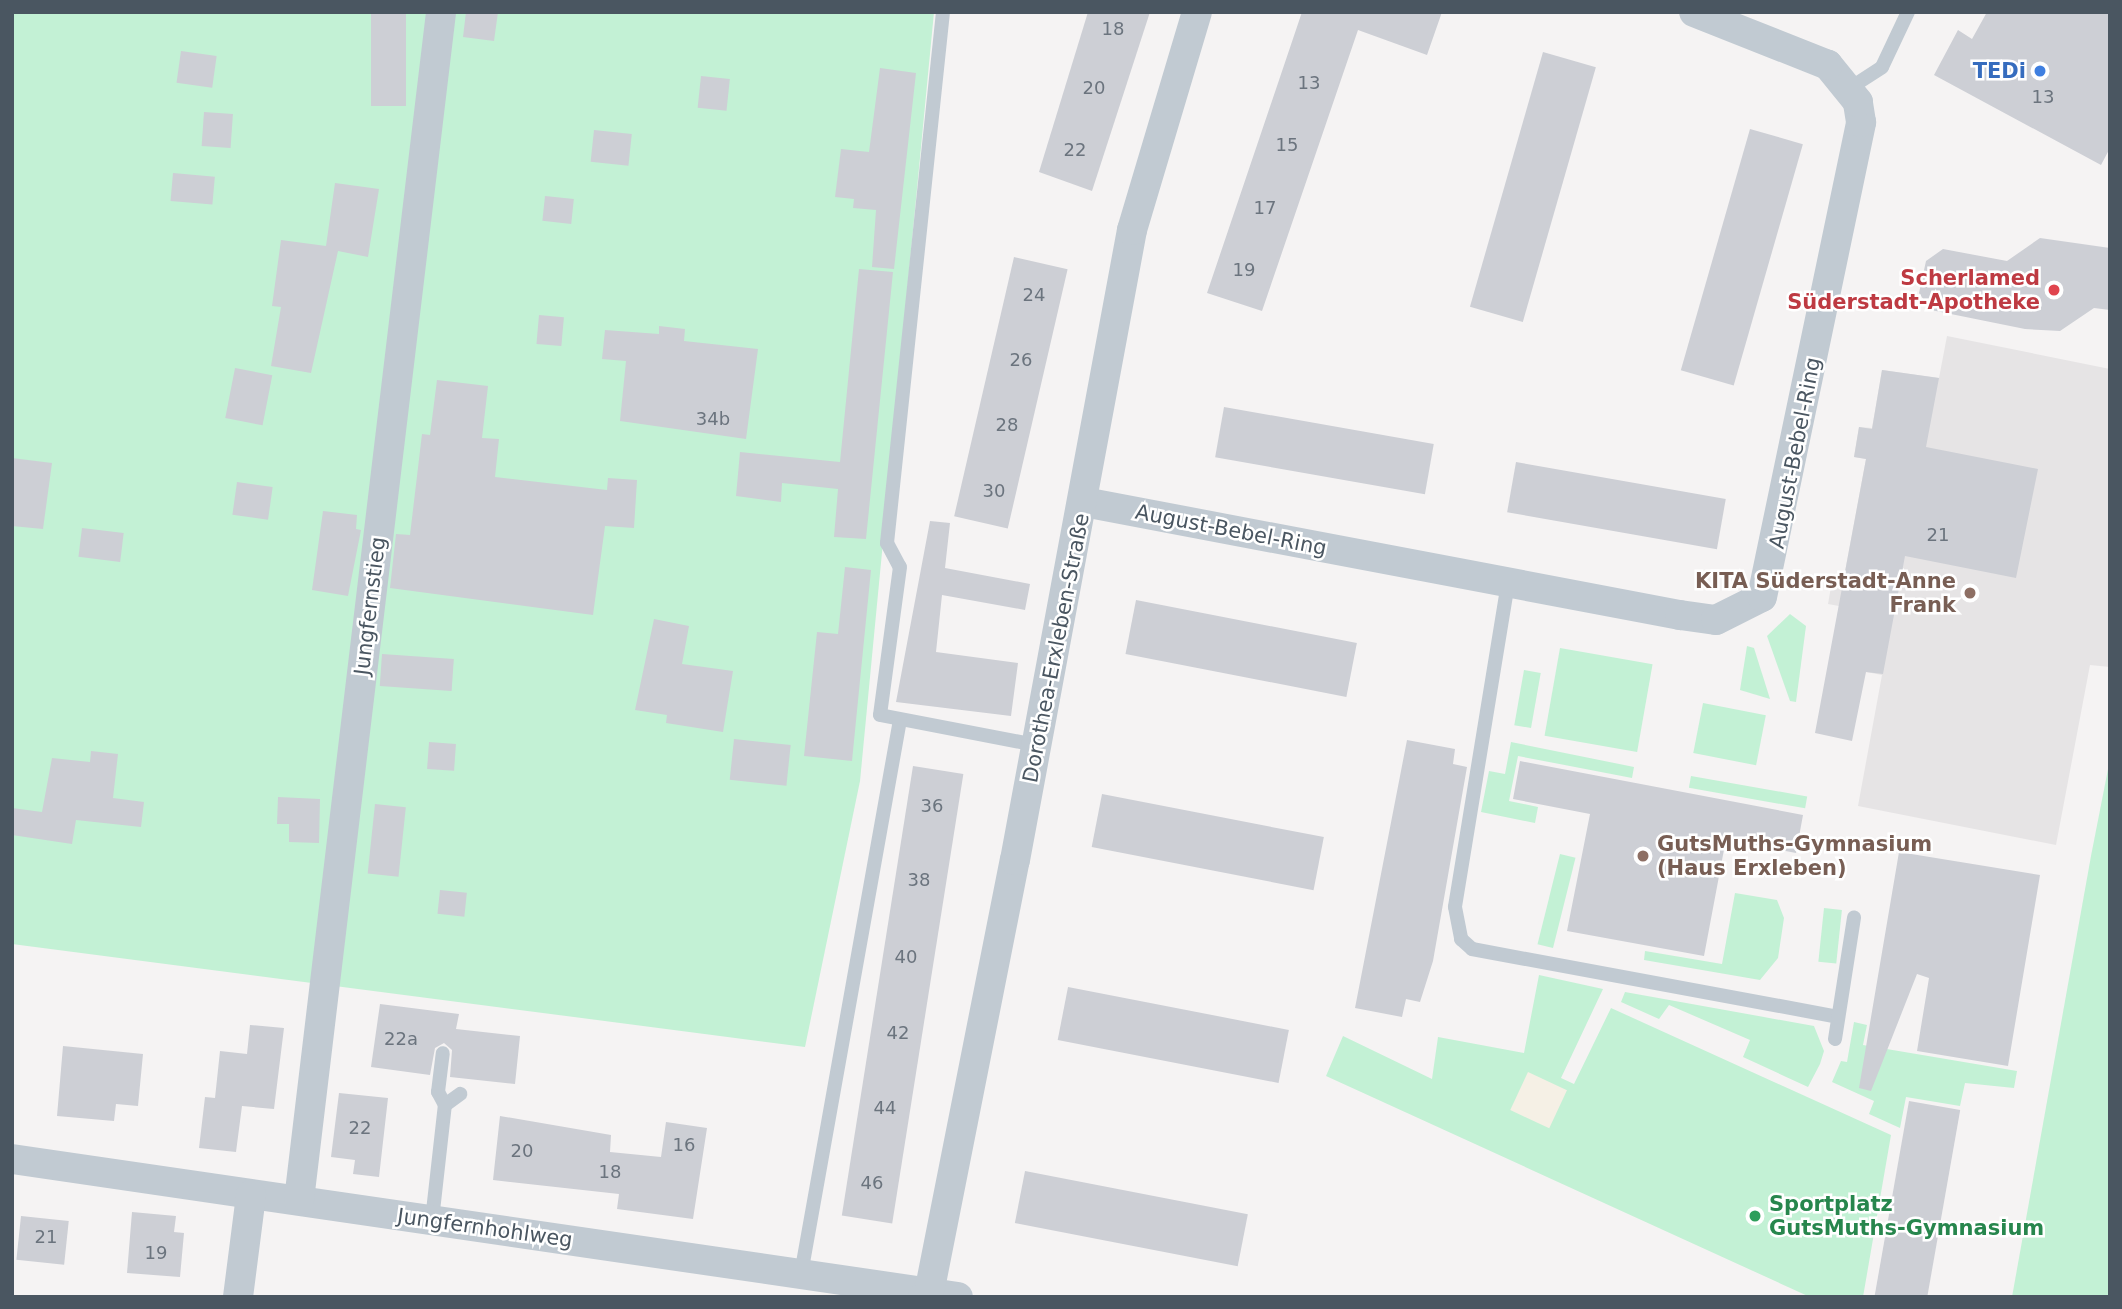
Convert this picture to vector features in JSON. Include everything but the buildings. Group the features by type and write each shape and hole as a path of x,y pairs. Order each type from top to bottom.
{"street":[{"name":"Jungfernstieg","path":"299,1200 440,12"},
{"name":"Dorothea-Erxleben-Straße","path":"937,1294 1132,230 1197,12"},
{"name":"August-Bebel-Ring","path":"1084,502 1716,620 1762,597 1861,122 1850,88 1828,65 1694,12"},
{"name":"Jungfernhohlweg","path":"12,1159 937,1294"},
{"path":"238,1297 251,1195"}],"lane":[{"path":"943,12 887,543 900,567 880,715 1036,745"},
{"path":"1850,88 1882,67 1908,12"},
{"path":"1508,583 1455,907 1461,939 1472,949 1838,1017"},
{"path":"801,1274 900,720"},
{"path":"1835,1039 1854,918"},
{"path":"432,1220 445,1105 438,1092 443,1053"},
{"path":"445,1105 460,1094"}],"shaded area":[{"name":"KITA Süderstadt-Anne Frank","path":"1947,336 2110,369 2110,667 2090,665 2056,845 1858,806 1882,675 1829,665 1839,606 1828,604 1832,581 1843,582 1866,459 1854,457 1859,427 1872,428 1882,370 1939,378"}],"green space":[{"path":"12,12 934,12 860,781 805,1047 12,944"},
{"path":"1790,614 1806,626 1796,702 1790,701 1767,636"},
{"path":"1747,646 1754,648 1770,699 1740,690"},
{"path":"1560,648 1653,664 1637,752 1545,736"},
{"path":"1524,670 1541,673 1531,728 1514,725"},
{"path":"1703,703 1766,715 1756,765 1693,753"},
{"path":"1511,742 1634,767 1632,778 1518,756 1509,801 1538,807 1535,823 1481,812 1489,771 1505,774"},
{"path":"2110,759 2110,1297 2012,1297 2091,856"},
{"path":"1691,776 1807,796 1805,808 1689,788"},
{"path":"1560,854 1576,858 1553,948 1538,944"},
{"path":"1735,893 1777,900 1784,918 1778,958 1760,980 1644,960 1645,951 1722,964"},
{"path":"1824,908 1842,910 1836,964 1818,962"},
{"name":"Sportplatz GutsMuths-Gymnasium","path":"1539,975 1603,989 1561,1078 1574,1084 1611,1008 1891,1135 1863,1297 1810,1297 1326,1076 1343,1036 1432,1079 1438,1037 1524,1053"},
{"path":"1625,992 1814,1026 1824,1051 1820,1064 1808,1087 1743,1057 1750,1040 1669,1005 1659,1019 1621,1002"},
{"path":"1854,1022 1867,1025 1863,1045 2017,1071 2014,1088 1965,1083 1960,1106 1906,1097 1900,1128 1869,1114 1874,1101 1832,1082 1841,1061 1847,1062"}],"sand":[{"path":"1528,1072 1567,1090 1549,1128 1510,1110"}],"place":[{"name":"TEDi","path":"2040,71"},
{"name":"Scherlamed Süderstadt-Apotheke","path":"2054,290"},
{"name":"KITA Süderstadt-Anne Frank","path":"1970,593"},
{"name":"GutsMuths-Gymnasium (Haus Erxleben)","path":"1643,856"},
{"name":"Sportplatz GutsMuths-Gymnasium","path":"1755,1216"}]}
